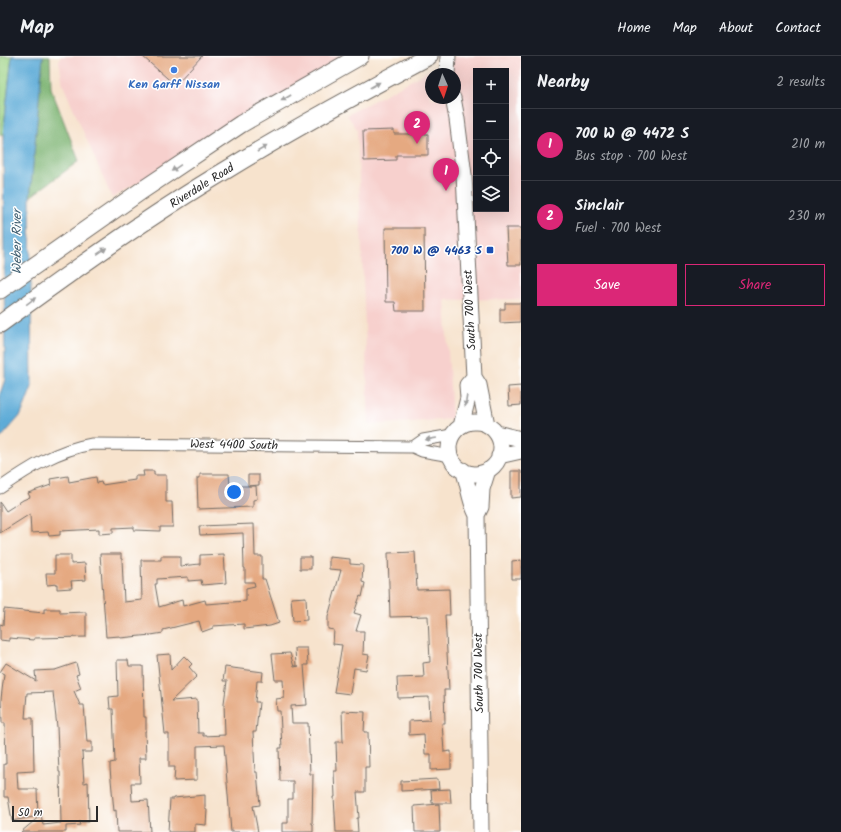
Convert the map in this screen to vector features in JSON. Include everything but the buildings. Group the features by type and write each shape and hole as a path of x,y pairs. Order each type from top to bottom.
{"main road":[{"path":"0,290 141,191 241,124 360,56"},
{"name":"Riverdale Road","path":"0,324 70,273 158,213 235,165 422,60"},
{"path":"141,191 158,213"}],"street":[{"path":"447,68 448,56"},
{"name":"South 700 West","path":"453,104 457,119 463,170 474,377 479,385 491,429"},
{"name":"South 700 West","path":"456,431 468,398 467,385 474,377"},
{"path":"491,429 501,442 499,456 492,467 476,474 463,470 453,462 449,444 456,431 470,422 478,422 491,429 521,439"},
{"name":"West 4400 South","path":"413,447 423,440 456,431"},
{"name":"West 4400 South","path":"0,488 57,453 80,446 106,444 413,447 422,451 451,456"},
{"path":"499,456 521,451"},
{"name":"South 700 West","path":"463,470 471,496 472,506 477,515"},
{"name":"South 700 West","path":"480,832 477,515 480,506 482,489 488,470"}],"shaded area":[{"path":"61,56 369,56 112,198 63,85 59,61"},
{"path":"456,56 521,56 521,299 445,300 452,419 369,425 357,129 347,115 425,73 425,104 461,104 461,68 434,68"}],"green space":[{"path":"0,56 12,56 3,135 0,135"},
{"path":"43,56 50,56 51,88 79,161 30,197"}],"water":[{"name":"Weber River","path":"12,56 43,56 30,197 32,387 21,415 0,439 0,394 5,379 3,135"}],"place":[{"name":"Ken Garff Nissan","path":"174,70"},
{"name":"Sinclair","path":"417,144"},
{"name":"700 W @ 4472 S","path":"446,191"},
{"name":"700 W @ 4463 S","path":"490,250"}]}
